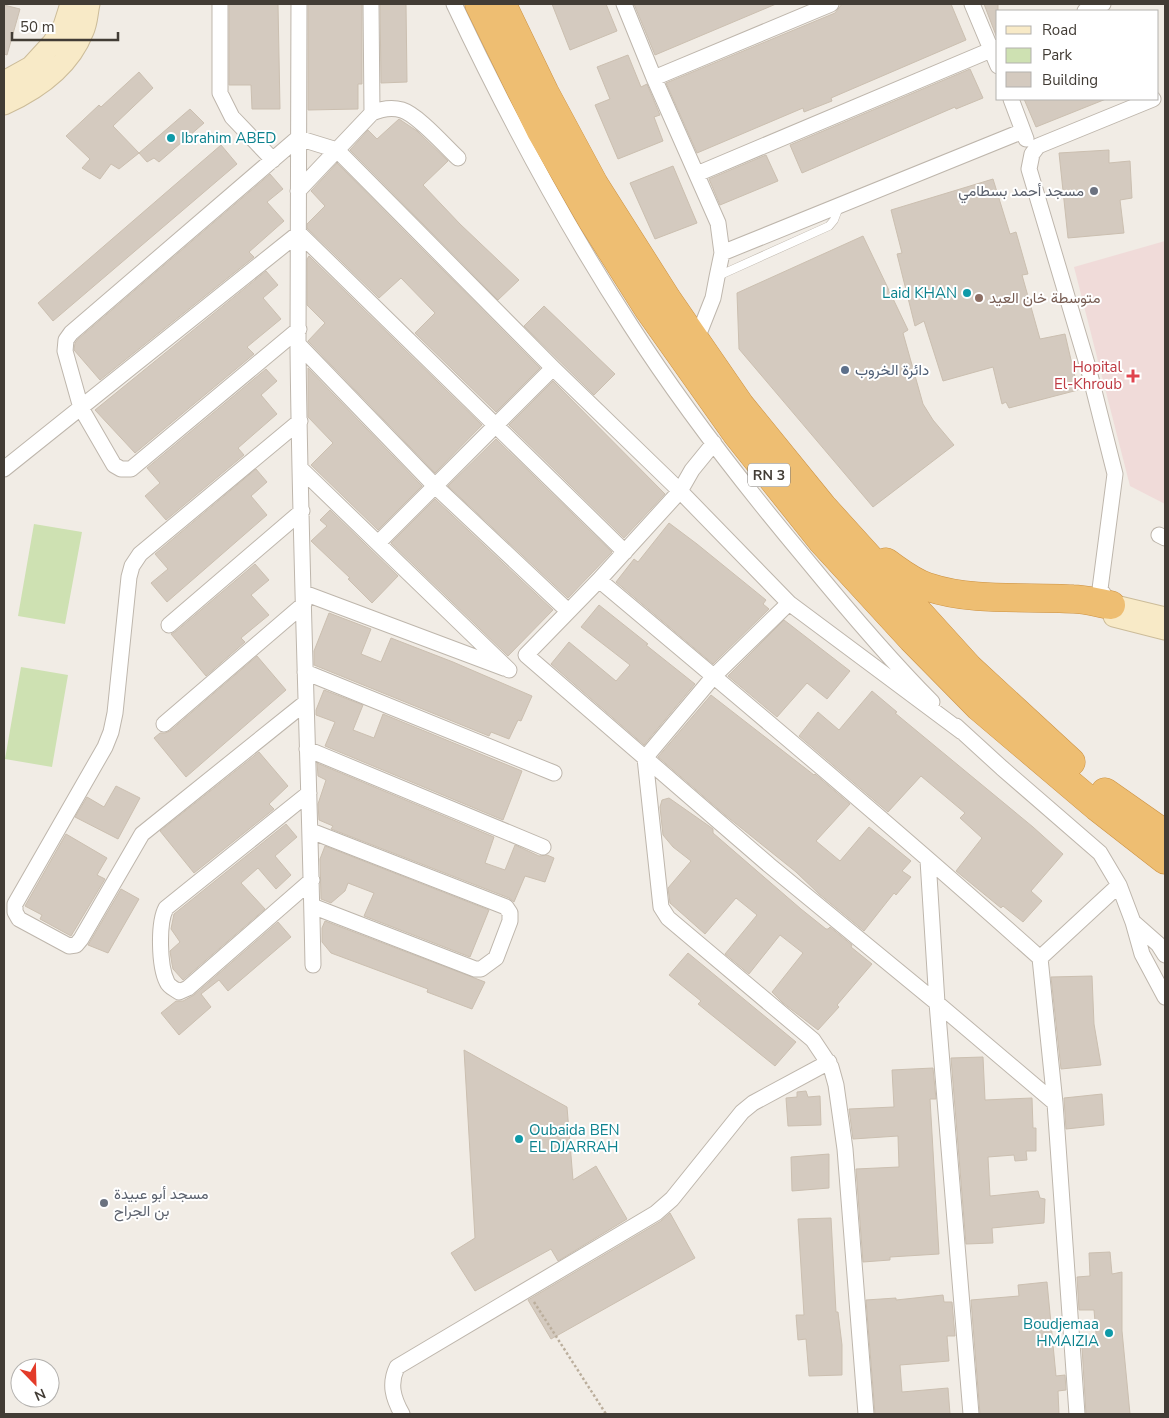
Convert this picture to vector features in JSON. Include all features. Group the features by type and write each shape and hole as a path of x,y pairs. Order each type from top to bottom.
{"highway":[{"name":"RN 3","path":"480,4 541,131 592,220 649,310 742,441 822,541 912,639 979,707 1097,807 1165,860"},
{"name":"RN 3","path":"502,4 545,93 594,184 668,300 740,404 823,506 976,675 1100,788 1165,834"},
{"path":"847,533 905,576 928,587 959,594 988,596 1075,599 1105,597"}],"main road":[{"path":"4,82 31,67 53,43 64,26 71,4"},
{"path":"4,104 26,94 63,64 84,30 88,4"},
{"path":"1105,597 1165,618"},
{"path":"1105,597 1114,616 1165,629"}],"street":[{"path":"220,4 220,94 232,117 273,160"},
{"path":"299,4 298,337 305,703 311,831 313,965"},
{"path":"371,4 372,113"},
{"path":"454,4 489,78 592,265 631,327 749,490 861,625 962,732"},
{"path":"624,4 654,78 718,223 722,253 713,298 696,341"},
{"path":"654,78 831,4"},
{"path":"697,174 995,49 972,4"},
{"path":"1088,10 1103,4"},
{"path":"1011,100 1032,154"},
{"path":"1105,597 1115,474 1088,367 1029,169 1032,154 1038,146 1151,100"},
{"path":"298,191 372,113 382,109 402,110 413,116 458,158"},
{"path":"722,253 1023,132"},
{"path":"298,138 71,333 66,340 64,351 81,408 114,465 121,470 131,469 298,337"},
{"path":"298,138 337,150 554,368 680,491 789,603 962,732 1100,853 1119,886 1133,922 1142,954 1165,998"},
{"path":"4,469 299,234"},
{"path":"299,234 625,552"},
{"path":"298,337 435,486 568,611"},
{"path":"378,543 554,368"},
{"path":"300,421 140,554 132,566 129,577 115,713 111,732 105,747 15,904 15,912 19,919 69,946 76,945 142,834 305,703"},
{"path":"509,670 526,656 625,552 680,491 692,470 714,443"},
{"path":"301,469 509,670"},
{"path":"169,625 302,510"},
{"path":"599,580 714,676 1040,958 1054,1103 1077,1414"},
{"path":"304,599 509,670"},
{"path":"164,724 304,599"},
{"path":"789,603 714,676 645,758 661,907 668,918 813,1040 832,1067 845,1149 866,1414"},
{"path":"526,656 769,865 937,1003 1054,1103"},
{"path":"305,672 554,773"},
{"path":"307,749 543,847"},
{"path":"309,793 166,908 162,916 161,966 168,984 179,992 188,988 312,880"},
{"path":"311,831 506,907 510,913 510,920 496,958 482,969 475,969 312,906"},
{"path":"928,860 937,1003 971,1414"},
{"path":"1040,958 1119,886"},
{"path":"1133,922 1158,944 1165,955"},
{"path":"1165,986 1165,998"},
{"path":"402,1414 392,1392 392,1377 397,1367 656,1213 672,1199 742,1112 754,1103 828,1062"}],"lane":[{"path":"717,277 829,226 834,220 839,205"}],"path":[{"path":"526,1289 606,1414"}],"shaded area":[{"name":"Hopital El-Khroub","path":"1165,241 1165,504 1130,486 1074,267"}],"green space":[{"path":"34,524 82,532 65,624 18,616"},
{"path":"21,667 68,675 52,767 5,759"}],"building":[{"path":"229,4 278,4 280,109 252,109 251,85 229,85"},
{"path":"308,4 362,4 362,84 358,84 358,109 308,110"},
{"path":"380,4 406,4 407,82 381,83"},
{"path":"552,4 606,4 617,31 570,50"},
{"path":"634,4 776,4 655,55"},
{"path":"842,4 951,4 966,40 831,98 832,101 804,112 803,108 697,153 666,83 835,13"},
{"path":"984,4 998,4 998,10 996,10 996,35"},
{"path":"4,5 20,9 7,55 4,54"},
{"path":"628,55 641,87 647,84 660,115 654,117 663,141 618,159 595,105 610,99 597,67"},
{"path":"970,69 983,98 956,109 955,107 802,173 790,145"},
{"path":"139,72 153,88 113,126 139,153 119,169 111,164 100,179 82,168 90,159 66,136 99,105 101,107"},
{"path":"1024,100 1104,100 1036,127"},
{"name":"Ibrahim ABED","path":"190,109 204,123 159,162 154,158 147,162 139,153"},
{"path":"399,119 417,131 448,161 423,185 460,224 519,280 498,300 350,150 368,130 377,139"},
{"path":"221,145 237,164 53,321 38,303"},
{"path":"1109,150 1109,163 1130,161 1132,198 1120,200 1124,233 1068,238 1059,153"},
{"path":"766,155 778,181 720,205 709,179"},
{"path":"337,163 540,368 496,412 415,333 435,313 401,278 379,298 307,228 307,224 325,206 311,191"},
{"path":"673,166 697,223 655,239 630,183"},
{"path":"270,174 283,189 267,202 284,221 249,252 254,257 100,380 74,350 78,339"},
{"name":"Laid KHAN","path":"993,179 1010,234 1016,232 1028,274 1022,275 1040,339 1065,334 1078,390 1009,408 1006,402 1002,404 993,367 943,381 924,321 915,326 897,254 902,253 891,210"},
{"path":"863,236 908,330 903,333 923,404 933,420 954,445 873,507 739,349 737,293"},
{"path":"309,256 482,425 435,473 308,341 325,323 307,305 307,259"},
{"path":"266,271 278,285 263,298 281,319 247,347 254,354 135,453 95,410"},
{"path":"544,306 615,374 594,395 524,326"},
{"path":"308,368 422,486 378,530 311,465 333,443 308,417"},
{"path":"266,369 277,381 261,395 277,414 238,448 244,455 166,520 145,496 160,483 147,468"},
{"path":"553,381 665,494 624,538 509,425"},
{"path":"496,439 612,552 568,598 448,486"},
{"path":"256,469 267,482 251,496 267,515 167,602 151,583 168,569 155,554"},
{"path":"435,499 553,610 508,656 391,543"},
{"path":"330,510 398,576 372,603 348,579 350,578 311,541 327,526 320,520"},
{"path":"669,523 766,600 763,604 769,609 713,664 616,582 634,559 638,562"},
{"path":"255,564 269,580 251,595 269,615 241,638 245,642 206,676 171,634"},
{"path":"599,605 695,684 644,745 551,664 569,642 616,681 630,665 581,627"},
{"path":"329,613 371,629 361,654 381,662 391,638 532,696 521,721 518,720 509,739 491,732 489,736 314,665 314,651"},
{"path":"784,620 850,671 827,699 807,683 777,717 728,676"},
{"path":"257,656 286,690 186,777 154,738 160,733 170,731"},
{"path":"324,690 363,705 353,730 374,738 383,714 522,771 503,820 325,746 335,722 316,715 316,710"},
{"path":"872,691 897,712 895,713 1063,854 1031,891 1042,901 1023,922 1003,906 1001,908 956,871 982,838 960,818 965,813 921,776 888,812 799,736 818,712 839,730"},
{"path":"711,695 815,774 850,804 816,841 840,861 869,827 911,861 902,871 911,877 896,895 894,893 864,931 658,757"},
{"path":"259,752 288,786 269,804 274,809 194,873 160,831"},
{"path":"317,763 494,837 485,863 505,870 515,845 539,856 547,855 554,858 545,882 525,876 514,902 509,898 331,829 333,826 319,820 318,804 326,780 318,776"},
{"path":"116,786 140,798 118,839 75,817 87,797 104,807"},
{"path":"669,798 713,829 713,833 801,909 826,929 830,927 872,964 837,1005 839,1007 818,1030 772,992 803,953 780,935 749,974 725,954 757,915 736,898 705,934 670,903 668,888 691,861 673,847 663,835 660,807 662,800"},
{"path":"286,824 297,837 275,856 291,875 276,889 258,868 241,883 265,909 183,980 173,969 170,951 180,942 171,929 174,914"},
{"path":"66,834 107,858 97,875 105,879 71,936 40,919 42,915 25,906"},
{"path":"325,846 489,910 470,957 364,916 374,893 348,883 345,891 331,903 321,899 320,859"},
{"path":"121,889 139,899 108,953 88,945"},
{"path":"325,921 485,982 472,1009 427,992 428,989 331,953 322,942 322,928"},
{"path":"278,922 291,937 228,991 219,980 201,994 211,1007 179,1035 161,1013 176,1001 183,1001 194,995"},
{"path":"688,953 796,1042 775,1066 698,1004 701,1001 669,975"},
{"path":"1092,976 1094,1024 1101,1065 1061,1069 1051,977"},
{"path":"464,1050 567,1107 573,1180 596,1166 627,1219 558,1261 551,1249 475,1291 451,1253 475,1238"},
{"path":"983,1057 985,1100 1032,1098 1033,1128 1036,1128 1036,1151 1026,1151 1027,1160 1015,1161 1014,1155 988,1157 990,1196 1038,1191 1040,1198 1045,1199 1044,1223 992,1228 993,1243 966,1244 951,1058"},
{"path":"933,1068 936,1099 930,1099 939,1254 890,1257 890,1260 863,1262 856,1169 899,1167 898,1136 853,1139 849,1109 894,1107 892,1070"},
{"path":"806,1091 808,1097 820,1096 821,1125 788,1126 786,1098 797,1097 797,1092"},
{"path":"1102,1094 1104,1125 1066,1129 1064,1098"},
{"path":"829,1154 829,1188 792,1191 791,1157"},
{"path":"670,1213 695,1258 551,1339 528,1300 661,1221"},
{"path":"831,1218 836,1312 838,1312 842,1345 842,1375 809,1376 806,1339 798,1340 796,1315 804,1315 798,1219"},
{"name":"Boudjemaa HMAIZIA","path":"1110,1252 1112,1274 1122,1272 1122,1331 1130,1414 1086,1414 1082,1347 1096,1333 1094,1310 1079,1310 1077,1277 1090,1276 1089,1253"},
{"path":"1047,1282 1056,1376 1065,1375 1066,1390 1058,1391 1059,1414 980,1414 971,1300 1019,1296 1018,1285"},
{"path":"943,1295 944,1302 952,1302 955,1336 947,1336 949,1361 900,1365 902,1392 948,1388 950,1414 875,1414 866,1300 896,1298 896,1300"}],"place":[{"name":"Ibrahim ABED","path":"171,138"},
{"name":"مسجد أحمد بسطامي","path":"1094,191"},
{"name":"Laid KHAN","path":"967,293"},
{"name":"متوسطة خان العيد","path":"979,298"},
{"name":"دائرة الخروب","path":"845,370"},
{"name":"Hopital El-Khroub","path":"1133,376"},
{"name":"Oubaida BEN EL DJARRAH","path":"519,1139"},
{"name":"مسجد أبو عبيدة بن الجراح","path":"104,1203"},
{"name":"Boudjemaa HMAIZIA","path":"1109,1333"}]}
